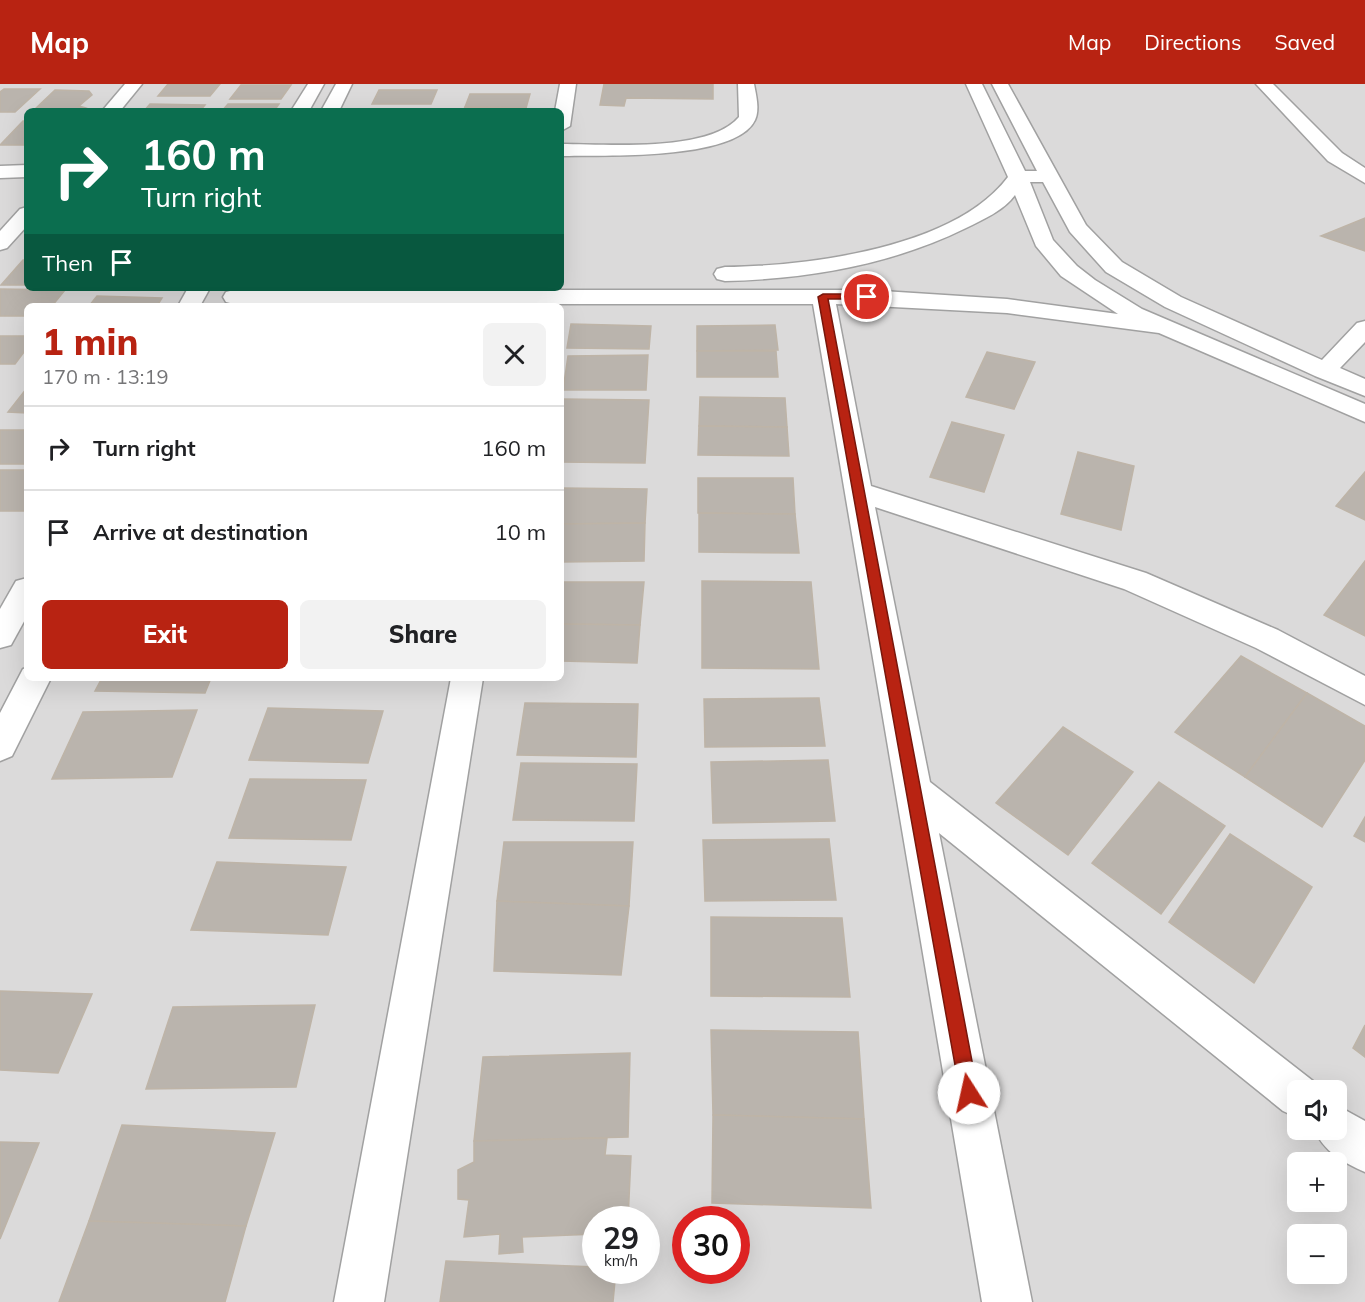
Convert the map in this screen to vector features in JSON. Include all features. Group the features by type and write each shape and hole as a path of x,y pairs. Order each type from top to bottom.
{"street":[{"path":"114,108 134,84"},
{"path":"302,108 316,84"},
{"path":"332,108 344,84"},
{"path":"564,108 567,84"},
{"path":"564,150 677,146 718,140 745,123 748,116 746,84"},
{"path":"974,84 1018,177 1037,228 1054,256 1101,295 1163,327 1365,414"},
{"path":"1000,84 1077,228 1114,267 1173,302 1365,388"},
{"path":"1264,84 1335,157 1365,177"},
{"path":"0,157 24,157"},
{"path":"0,172 24,171"},
{"path":"704,274 764,274 803,269 850,261 909,245 983,211 1001,198 1018,177 1048,176"},
{"path":"0,244 24,216"},
{"path":"233,297 532,301 823,297 995,305 1163,327"},
{"path":"823,297 1007,1302"},
{"path":"1324,371 1365,328"},
{"path":"859,492 1136,581 1267,639 1365,692"},
{"path":"0,636 24,594"},
{"path":"0,746 33,681"},
{"path":"359,1302 466,681"},
{"path":"913,790 1287,1087"},
{"path":"1347,1135 1365,1149"}],"shaded area":[{"path":"0,84 1365,84 1365,1302 0,1302"}],"building":[{"path":"168,84 220,84 210,96 158,96"},
{"path":"604,84 713,84 713,99 626,98 624,106 600,105"},
{"path":"241,85 291,85 281,99 230,99"},
{"path":"4,89 40,89 15,112 0,112 0,92"},
{"path":"55,90 89,91 92,95 79,106 86,108 36,108"},
{"path":"379,90 437,90 431,104 372,104"},
{"path":"470,94 530,94 526,108 465,107"},
{"path":"150,104 205,105 202,108 147,108"},
{"path":"228,104 279,104 276,108 225,108"},
{"path":"465,107 526,108 464,108"},
{"path":"23,121 24,121 24,145 0,145"},
{"path":"1365,218 1365,251 1321,236"},
{"path":"23,260 24,260 24,285 1,285"},
{"path":"0,289 64,291 54,303 24,303 24,316 0,316"},
{"path":"97,296 162,298 159,303 91,303"},
{"path":"571,324 651,326 649,349 567,348"},
{"path":"775,325 778,350 697,351 697,326"},
{"path":"0,336 24,336 24,352 15,364 0,364"},
{"path":"697,351 776,351 778,377 697,377"},
{"path":"987,352 1035,362 1014,409 966,397"},
{"path":"648,355 646,390 564,390 568,356"},
{"path":"24,392 24,413 8,412"},
{"path":"700,397 785,398 787,427 699,426"},
{"path":"564,399 649,400 645,463 564,462"},
{"path":"952,422 1004,435 984,492 930,477"},
{"path":"699,426 787,427 789,456 698,455"},
{"path":"0,430 24,430 24,464 0,464"},
{"path":"1078,452 1134,466 1121,530 1061,514"},
{"path":"0,470 24,470 24,511 0,511"},
{"path":"1365,472 1365,520 1336,506"},
{"path":"698,478 793,478 795,514 698,513"},
{"path":"564,488 647,489 645,523 564,524"},
{"path":"699,513 795,514 799,553 699,552"},
{"path":"645,523 644,561 564,562 564,524"},
{"path":"1365,561 1365,636 1324,615"},
{"path":"702,581 811,582 819,669 702,668"},
{"path":"564,582 644,582 640,625 564,624"},
{"path":"564,624 640,625 637,663 564,661"},
{"path":"1241,656 1307,693 1245,777 1175,732"},
{"path":"100,681 210,681 205,693 95,691"},
{"path":"1307,693 1365,726 1365,760 1322,827 1245,777"},
{"path":"819,698 825,746 705,747 704,699"},
{"path":"525,703 638,704 636,757 517,755"},
{"path":"268,708 383,711 368,763 249,760"},
{"path":"197,710 172,777 52,779 83,712"},
{"path":"1063,727 1133,772 1068,855 996,803"},
{"path":"828,760 835,821 713,823 711,762"},
{"path":"521,763 637,764 634,821 513,820"},
{"path":"250,779 366,780 351,840 229,838"},
{"path":"1159,782 1225,826 1161,914 1092,863"},
{"path":"1365,817 1365,842 1354,836"},
{"path":"1230,834 1312,887 1254,983 1169,922"},
{"path":"829,839 836,900 705,901 703,840"},
{"path":"504,842 633,842 629,906 497,901"},
{"path":"217,862 346,867 328,935 191,930"},
{"path":"497,901 629,906 621,975 494,971"},
{"path":"711,917 842,918 850,997 711,996"},
{"path":"0,991 92,994 58,1073 0,1070"},
{"path":"315,1005 296,1087 146,1089 173,1007"},
{"path":"1365,1025 1365,1057 1353,1048"},
{"path":"711,1030 858,1032 864,1119 713,1115"},
{"path":"630,1053 628,1137 474,1141 483,1057"},
{"path":"713,1115 864,1119 871,1208 712,1203"},
{"path":"122,1125 275,1133 246,1226 89,1221"},
{"path":"607,1138 605,1155 631,1156 629,1206 582,1206 582,1235 522,1237 523,1252 499,1254 500,1234 464,1237 469,1200 458,1199 458,1170 474,1162 474,1141"},
{"path":"0,1142 39,1143 0,1239"},
{"path":"89,1221 246,1226 225,1302 59,1302"},
{"path":"446,1261 582,1266 582,1284 615,1284 613,1302 440,1302"}],"route":[{"path":"867,297 823,297 969,1093"}]}
